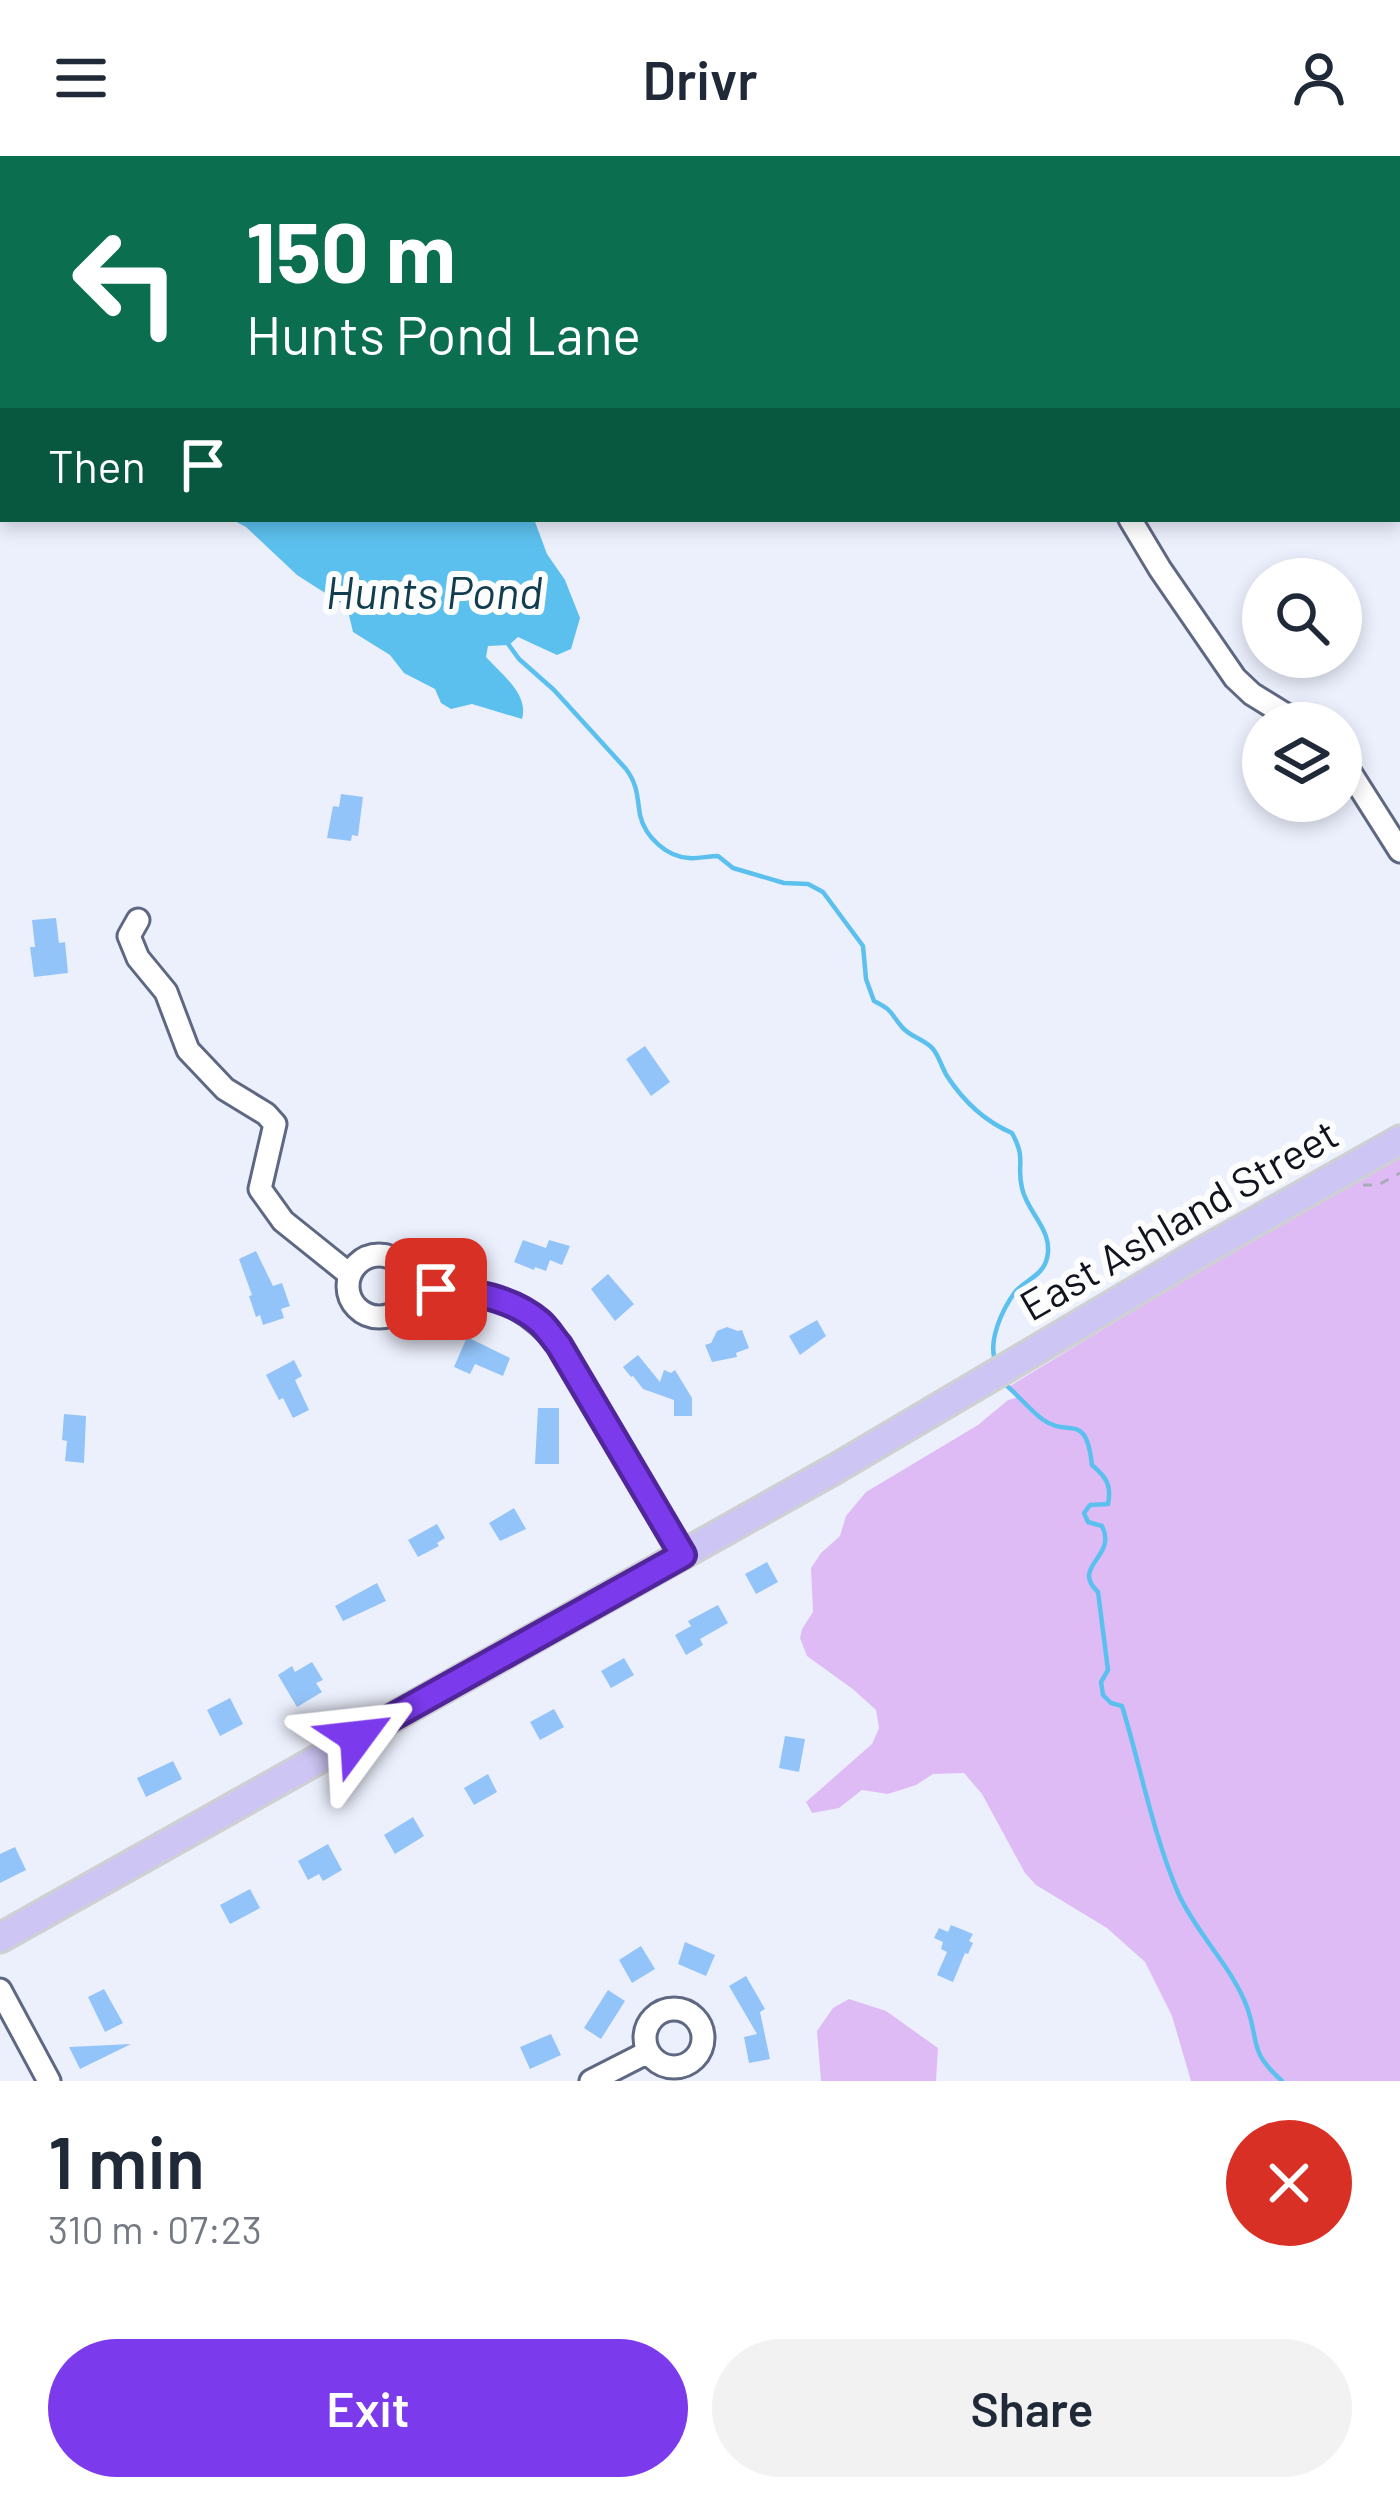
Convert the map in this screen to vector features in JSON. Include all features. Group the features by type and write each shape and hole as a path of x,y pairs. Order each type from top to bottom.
{"main road":[{"name":"East Ashland Street","path":"0,1938 683,1555 1400,1140"}],"street":[{"path":"1132,522 1235,678 1265,702"},
{"path":"1362,791 1400,851"},
{"path":"138,920 129,935 138,958 166,992 188,1050 225,1089 275,1124 260,1189 283,1221 349,1274"},
{"path":"380,1254 399,1261 410,1278 409,1296 397,1311 368,1316 352,1304 349,1274 362,1259 380,1254"},
{"path":"410,1287 466,1291 507,1303 538,1320 559,1345 683,1555"},
{"path":"0,1990 49,2081"},
{"path":"591,2081 648,2053"}],"shaded area":[{"path":"1400,1153 1400,2081 1191,2081 1172,2016 1145,1962 1107,1928 1036,1885 982,1794 964,1773 933,1774 888,1794 862,1790 839,1808 812,1813 806,1802 872,1744 879,1728 876,1710 807,1656 800,1638 813,1612 811,1568 840,1536 846,1516 866,1492 1019,1397 1010,1386"},
{"path":"849,1999 886,2011 938,2048 936,2081 821,2081 817,2031 833,2008"}],"water":[{"name":"Hunts Pond","path":"237,522 535,522 580,618 571,649 557,655 518,637 509,645 488,646 486,657 522,701 522,719 472,704 451,709 441,703 435,689 404,673 390,655 353,632 347,607 297,575"}],"building":[{"path":"341,794 363,797 358,836 352,835 351,841 327,838 333,806 339,807"},
{"path":"56,918 59,943 65,942 68,973 34,977 32,920"},
{"path":"645,1046 670,1082 651,1096 626,1059"},
{"path":"523,1240 546,1248 549,1240 570,1246 562,1265 550,1260 546,1271 534,1270 514,1262"},
{"path":"256,1251 273,1286 282,1283 290,1306 281,1309 284,1318 263,1325 260,1315 256,1317 239,1259"},
{"path":"608,1274 634,1304 615,1321 591,1289"},
{"path":"817,1320 826,1336 800,1355 789,1336"},
{"path":"727,1327 742,1330 749,1348 736,1353 737,1357 712,1362 705,1345"},
{"path":"467,1337 510,1358 503,1376 475,1364 470,1374 454,1367"},
{"path":"638,1355 660,1382 664,1370 675,1370 692,1398 692,1416 674,1416 674,1400 643,1389 631,1377 623,1367"},
{"path":"294,1360 302,1376 295,1380 309,1410 293,1418 266,1375"},
{"path":"538,1408 559,1408 559,1464 535,1464"},
{"path":"64,1414 86,1416 84,1463 65,1461"},
{"path":"514,1508 526,1529 500,1541 489,1523"},
{"path":"437,1524 445,1538 418,1557 408,1540"},
{"path":"767,1562 778,1582 756,1594 745,1574"},
{"path":"377,1583 386,1601 343,1621 335,1606"},
{"path":"718,1605 728,1623 700,1639 703,1645 686,1655 675,1635 691,1626 688,1621"},
{"path":"624,1658 634,1675 611,1688 601,1671"},
{"path":"312,1662 323,1680 316,1683 322,1692 297,1707 278,1675"},
{"path":"230,1698 243,1724 220,1736 207,1710"},
{"path":"554,1709 564,1727 540,1740 530,1722"},
{"path":"785,1736 805,1739 799,1772 779,1768"},
{"path":"173,1761 182,1779 146,1797 137,1778"},
{"path":"488,1774 497,1792 474,1805 464,1788"},
{"path":"413,1817 424,1836 395,1854 384,1835"},
{"path":"328,1844 342,1870 323,1881 319,1874 308,1880 298,1861"},
{"path":"15,1847 26,1870 0,1883 0,1854"},
{"path":"250,1889 260,1908 230,1924 220,1905"},
{"path":"951,1925 973,1934 953,1982 937,1975 947,1952 941,1949 943,1942 934,1938 939,1928 948,1932"},
{"path":"685,1942 715,1955 706,1976 678,1964"},
{"path":"641,1946 655,1969 632,1983 619,1960"},
{"path":"746,1976 765,2009 760,2012 770,2059 749,2063 744,2037 757,2034 729,1986"},
{"path":"104,1989 123,2023 105,2032 88,1997"},
{"path":"608,1990 625,2001 601,2039 584,2028"},
{"path":"551,2034 561,2055 530,2069 520,2047"},
{"path":"131,2044 80,2069 69,2047"}],"waterway":[{"path":"506,641 626,769 643,823 658,844 681,857 718,856 733,868 784,883 808,884 823,892 863,946 874,1001 933,1049 945,1073 975,1110 1012,1133 1025,1197 1048,1248 1042,1269 1015,1292 1001,1317 993,1346 996,1363"},
{"path":"1003,1379 1042,1419 1081,1432 1092,1465 1107,1482 1108,1504 1090,1505 1084,1513 1088,1522 1102,1526 1105,1537 1089,1575 1098,1592 1108,1670 1101,1682 1103,1695 1122,1706 1179,1895 1241,1992 1259,2054 1282,2081"}],"route":[{"path":"357,1737 683,1555 559,1345 538,1320 507,1303 466,1291 436,1289"}]}
